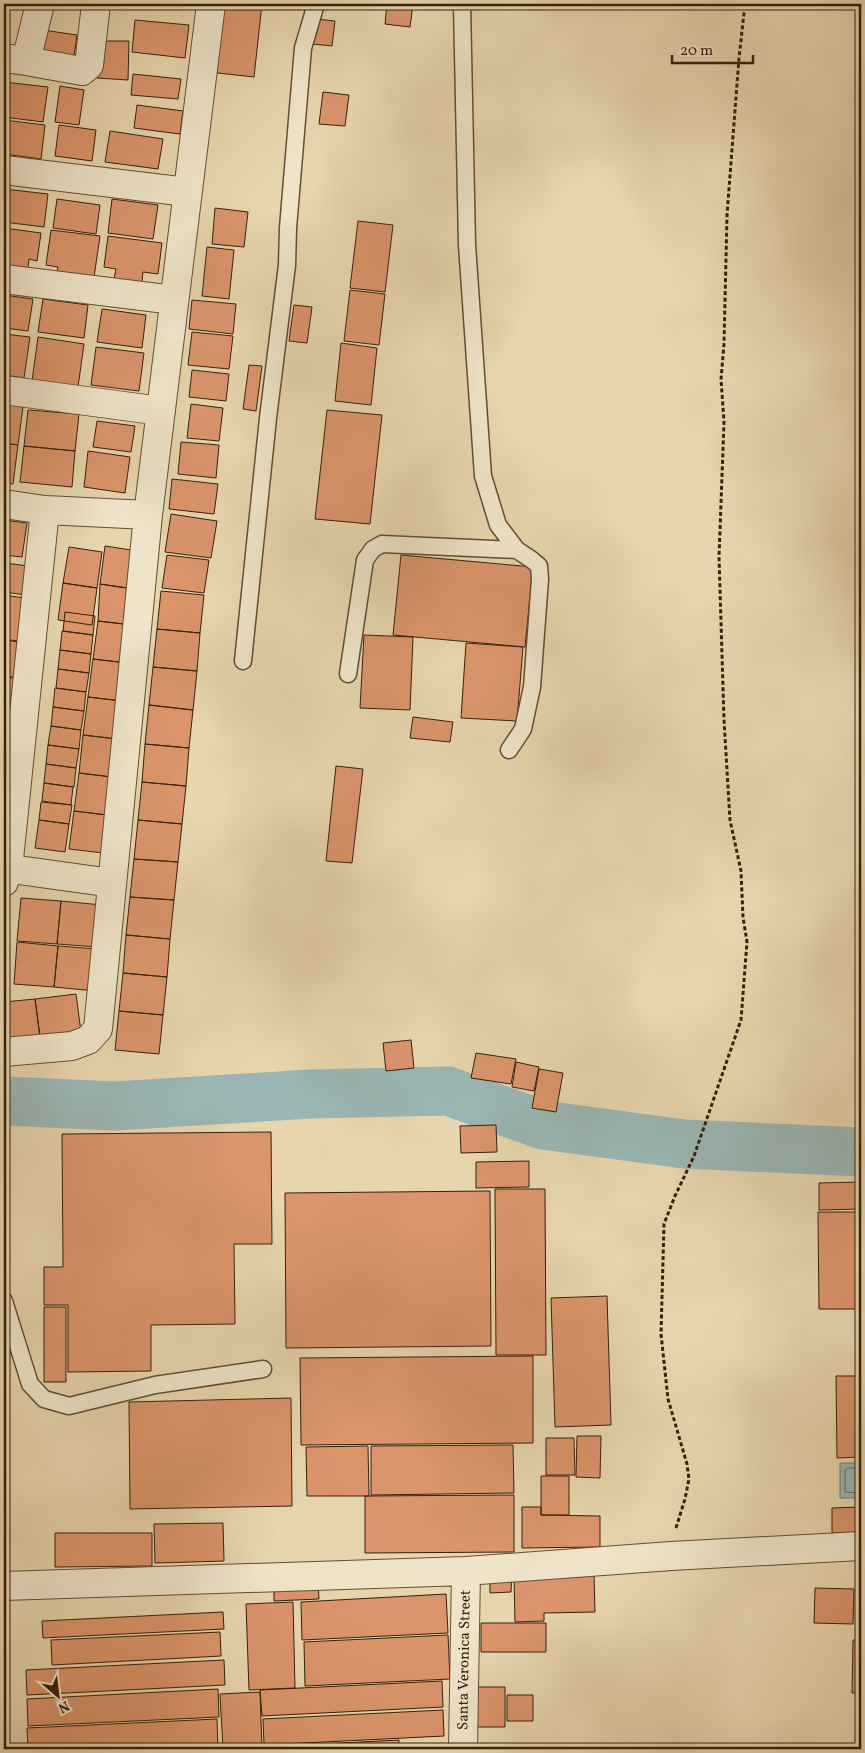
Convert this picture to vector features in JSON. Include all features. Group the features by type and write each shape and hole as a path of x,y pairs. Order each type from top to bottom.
{"street":[{"path":"40,4 15,59 82,71 89,65 96,4"},
{"path":"4,1052 72,1046 88,1040 98,1029 148,515 211,4"},
{"path":"4,170 187,192"},
{"path":"4,279 174,300"},
{"path":"4,390 161,411"},
{"path":"4,504 45,510 148,515"},
{"path":"45,510 5,873 112,883"},
{"path":"4,1586 466,1571 671,1556 861,1546"},
{"name":"Santa Veronica Street","path":"463,1749 466,1571"}],"lane":[{"path":"244,661 267,427 287,265 288,228 304,48 316,4"},
{"path":"462,4 466,245 483,476 498,525 517,550 539,566 540,579 532,687 523,729 509,750"},
{"path":"348,674 365,560 372,549 382,544 517,550"},
{"path":"4,1301 30,1384 44,1399 69,1406 155,1385 264,1369"}],"path":[{"path":"671,1556 674,1535 689,1479 687,1464 668,1399 661,1334 664,1224 694,1156 741,1020 747,942 743,916 741,871 730,820 718,557 724,422 721,378 724,344 727,215 745,4"}],"water":[{"path":"840,1463 861,1463 861,1498 840,1498"}],"building":[{"path":"217,4 262,4 254,77 209,72"},
{"path":"387,4 413,4 410,27 385,24"},
{"path":"316,19 335,21 332,46 313,44"},
{"path":"135,20 189,25 185,58 132,52"},
{"path":"43,30 77,35 74,56 40,51"},
{"path":"98,41 129,41 128,80 97,78"},
{"path":"133,74 181,79 178,99 131,95"},
{"path":"4,82 48,87 43,122 4,117"},
{"path":"60,86 84,90 79,125 55,122"},
{"path":"323,92 349,95 345,126 319,124"},
{"path":"137,105 183,111 180,134 134,128"},
{"path":"4,120 45,125 41,159 4,154"},
{"path":"59,125 96,130 92,161 55,156"},
{"path":"110,131 163,139 158,169 105,162"},
{"path":"4,189 48,194 44,227 4,222"},
{"path":"57,199 100,205 96,234 53,228"},
{"path":"112,199 158,205 153,239 108,233"},
{"path":"215,208 248,212 244,247 212,244"},
{"path":"358,221 393,225 385,292 350,288"},
{"path":"4,228 41,233 37,261 29,259 28,268 4,265"},
{"path":"51,230 100,236 94,277 57,273 58,267 46,265"},
{"path":"108,236 162,243 158,274 143,272 142,282 114,279 116,269 104,267"},
{"path":"207,247 234,250 229,299 202,296"},
{"path":"350,290 385,294 379,345 344,341"},
{"path":"4,295 33,299 28,331 4,328"},
{"path":"43,299 88,305 84,338 38,332"},
{"path":"192,300 236,304 233,334 189,329"},
{"path":"294,305 312,307 307,343 289,341"},
{"path":"102,309 146,315 142,348 97,342"},
{"path":"192,332 233,336 229,369 188,365"},
{"path":"4,334 30,337 24,378 4,375"},
{"path":"38,337 84,344 78,387 32,381"},
{"path":"341,343 377,348 371,405 335,401"},
{"path":"96,347 144,353 139,391 91,385"},
{"path":"249,365 262,366 256,411 243,409"},
{"path":"192,370 229,374 226,401 189,397"},
{"path":"4,404 23,407 18,445 4,443"},
{"path":"191,404 223,408 219,441 187,438"},
{"path":"28,410 79,414 75,451 24,446"},
{"path":"327,410 382,415 370,524 315,519"},
{"path":"97,421 135,426 131,452 93,447"},
{"path":"181,442 219,445 216,478 178,474"},
{"path":"4,443 18,445 13,484 4,483"},
{"path":"24,446 75,451 72,487 20,482"},
{"path":"88,451 130,457 125,493 84,487"},
{"path":"172,479 218,484 214,514 169,509"},
{"path":"171,514 217,521 211,558 165,552"},
{"path":"4,520 27,523 22,557 4,555"},
{"path":"105,546 138,551 134,589 100,584"},
{"path":"69,547 102,552 97,588 63,583"},
{"path":"167,555 209,560 204,593 162,588"},
{"path":"401,555 533,567 525,647 393,635"},
{"path":"4,563 29,566 26,595 4,592"},
{"path":"63,583 97,588 92,625 58,620"},
{"path":"100,584 134,589 132,625 98,621"},
{"path":"161,591 204,595 200,633 157,629"},
{"path":"4,595 30,599 24,642 4,639"},
{"path":"65,612 95,616 93,635 63,631"},
{"path":"98,621 132,625 127,663 93,659"},
{"path":"157,629 200,633 197,671 153,667"},
{"path":"62,631 93,635 91,654 60,650"},
{"path":"364,635 413,637 410,710 360,708"},
{"path":"4,640 27,643 22,678 4,676"},
{"path":"466,643 523,647 517,721 461,718"},
{"path":"60,650 91,654 89,673 58,669"},
{"path":"93,659 127,663 122,701 88,697"},
{"path":"153,667 197,671 193,710 149,705"},
{"path":"58,669 89,673 86,692 56,688"},
{"path":"4,677 22,679 15,723 4,722"},
{"path":"55,688 86,692 84,711 53,707"},
{"path":"88,697 122,701 117,739 83,735"},
{"path":"149,705 193,710 189,748 145,744"},
{"path":"53,707 84,711 81,730 51,726"},
{"path":"413,717 453,722 450,742 410,738"},
{"path":"4,722 15,723 9,767 4,767"},
{"path":"51,726 81,730 79,749 48,745"},
{"path":"83,735 117,739 112,777 79,773"},
{"path":"145,744 189,748 186,786 142,782"},
{"path":"48,745 79,749 76,768 46,764"},
{"path":"46,764 76,768 74,787 44,783"},
{"path":"336,766 363,769 352,863 326,861"},
{"path":"79,773 112,777 107,815 74,811"},
{"path":"142,782 186,786 182,824 138,820"},
{"path":"44,783 73,787 71,805 42,801"},
{"path":"41,802 72,805 69,824 39,820"},
{"path":"74,811 107,815 103,853 69,849"},
{"path":"39,820 69,824 65,852 35,848"},
{"path":"138,820 182,824 178,862 134,859"},
{"path":"134,859 178,862 174,900 130,897"},
{"path":"130,897 174,900 170,939 126,935"},
{"path":"21,898 61,901 57,944 17,941"},
{"path":"61,901 102,905 98,947 57,944"},
{"path":"126,935 170,939 167,977 123,973"},
{"path":"17,942 58,946 54,987 14,984"},
{"path":"58,946 98,949 95,991 54,987"},
{"path":"123,973 167,977 163,1015 119,1011"},
{"path":"76,994 81,1032 40,1037 35,999"},
{"path":"35,999 40,1037 4,1041 4,1002"},
{"path":"119,1011 163,1015 159,1054 115,1050"},
{"path":"411,1040 414,1068 386,1071 383,1043"},
{"path":"476,1053 516,1059 511,1084 471,1078"},
{"path":"516,1062 539,1067 534,1091 512,1087"},
{"path":"539,1069 563,1073 556,1112 532,1108"},
{"path":"496,1125 497,1152 461,1153 460,1126"},
{"path":"271,1132 272,1244 234,1244 235,1324 151,1325 151,1371 68,1372 68,1305 44,1305 44,1267 63,1267 62,1134"},
{"path":"529,1161 529,1187 476,1188 476,1162"},
{"path":"861,1182 861,1209 819,1210 819,1183"},
{"path":"495,1189 545,1189 546,1355 496,1355"},
{"path":"490,1191 491,1346 286,1348 285,1193"},
{"path":"818,1212 861,1212 861,1309 819,1309"},
{"path":"607,1296 611,1425 555,1427 551,1298"},
{"path":"44,1307 66,1307 66,1382 44,1382"},
{"path":"533,1356 533,1443 301,1445 300,1358"},
{"path":"836,1376 861,1376 861,1457 837,1458"},
{"path":"291,1398 292,1506 130,1509 129,1402"},
{"path":"577,1436 601,1436 600,1478 576,1477"},
{"path":"546,1438 574,1438 575,1475 546,1475"},
{"path":"513,1445 514,1493 371,1495 371,1446"},
{"path":"368,1446 369,1496 307,1496 306,1447"},
{"path":"541,1476 569,1476 569,1515 541,1515"},
{"path":"514,1495 514,1552 365,1553 365,1496"},
{"path":"522,1507 541,1507 541,1515 600,1516 600,1547 522,1548"},
{"path":"861,1507 861,1532 832,1533 832,1508"},
{"path":"223,1523 224,1561 155,1563 154,1524"},
{"path":"55,1533 152,1533 152,1566 55,1567"},
{"path":"512,1572 511,1592 490,1593 490,1573"},
{"path":"594,1573 595,1612 544,1613 544,1621 515,1622 514,1575"},
{"path":"318,1582 319,1599 274,1601 274,1584"},
{"path":"815,1588 854,1589 853,1624 814,1623"},
{"path":"446,1594 448,1633 302,1640 301,1602"},
{"path":"293,1602 295,1688 249,1690 246,1604"},
{"path":"223,1612 224,1629 43,1638 42,1621"},
{"path":"481,1623 546,1623 546,1652 481,1652"},
{"path":"220,1632 221,1656 52,1665 51,1640"},
{"path":"448,1635 450,1679 305,1686 304,1642"},
{"path":"853,1640 861,1640 861,1693 852,1693"},
{"path":"224,1660 225,1685 27,1695 26,1670"},
{"path":"442,1681 443,1707 262,1716 260,1690"},
{"path":"475,1687 505,1687 505,1727 476,1727"},
{"path":"218,1689 219,1717 28,1726 27,1699"},
{"path":"260,1692 262,1749 223,1749 220,1694"},
{"path":"507,1695 533,1695 533,1721 507,1721"},
{"path":"443,1710 444,1736 264,1745 263,1719"},
{"path":"217,1719 218,1748 28,1749 27,1728"},
{"path":"399,1740 399,1749 264,1749 263,1747"}],"waterway":[{"path":"4,1101 115,1106 311,1094 448,1091 543,1125 684,1144 861,1152"}]}
